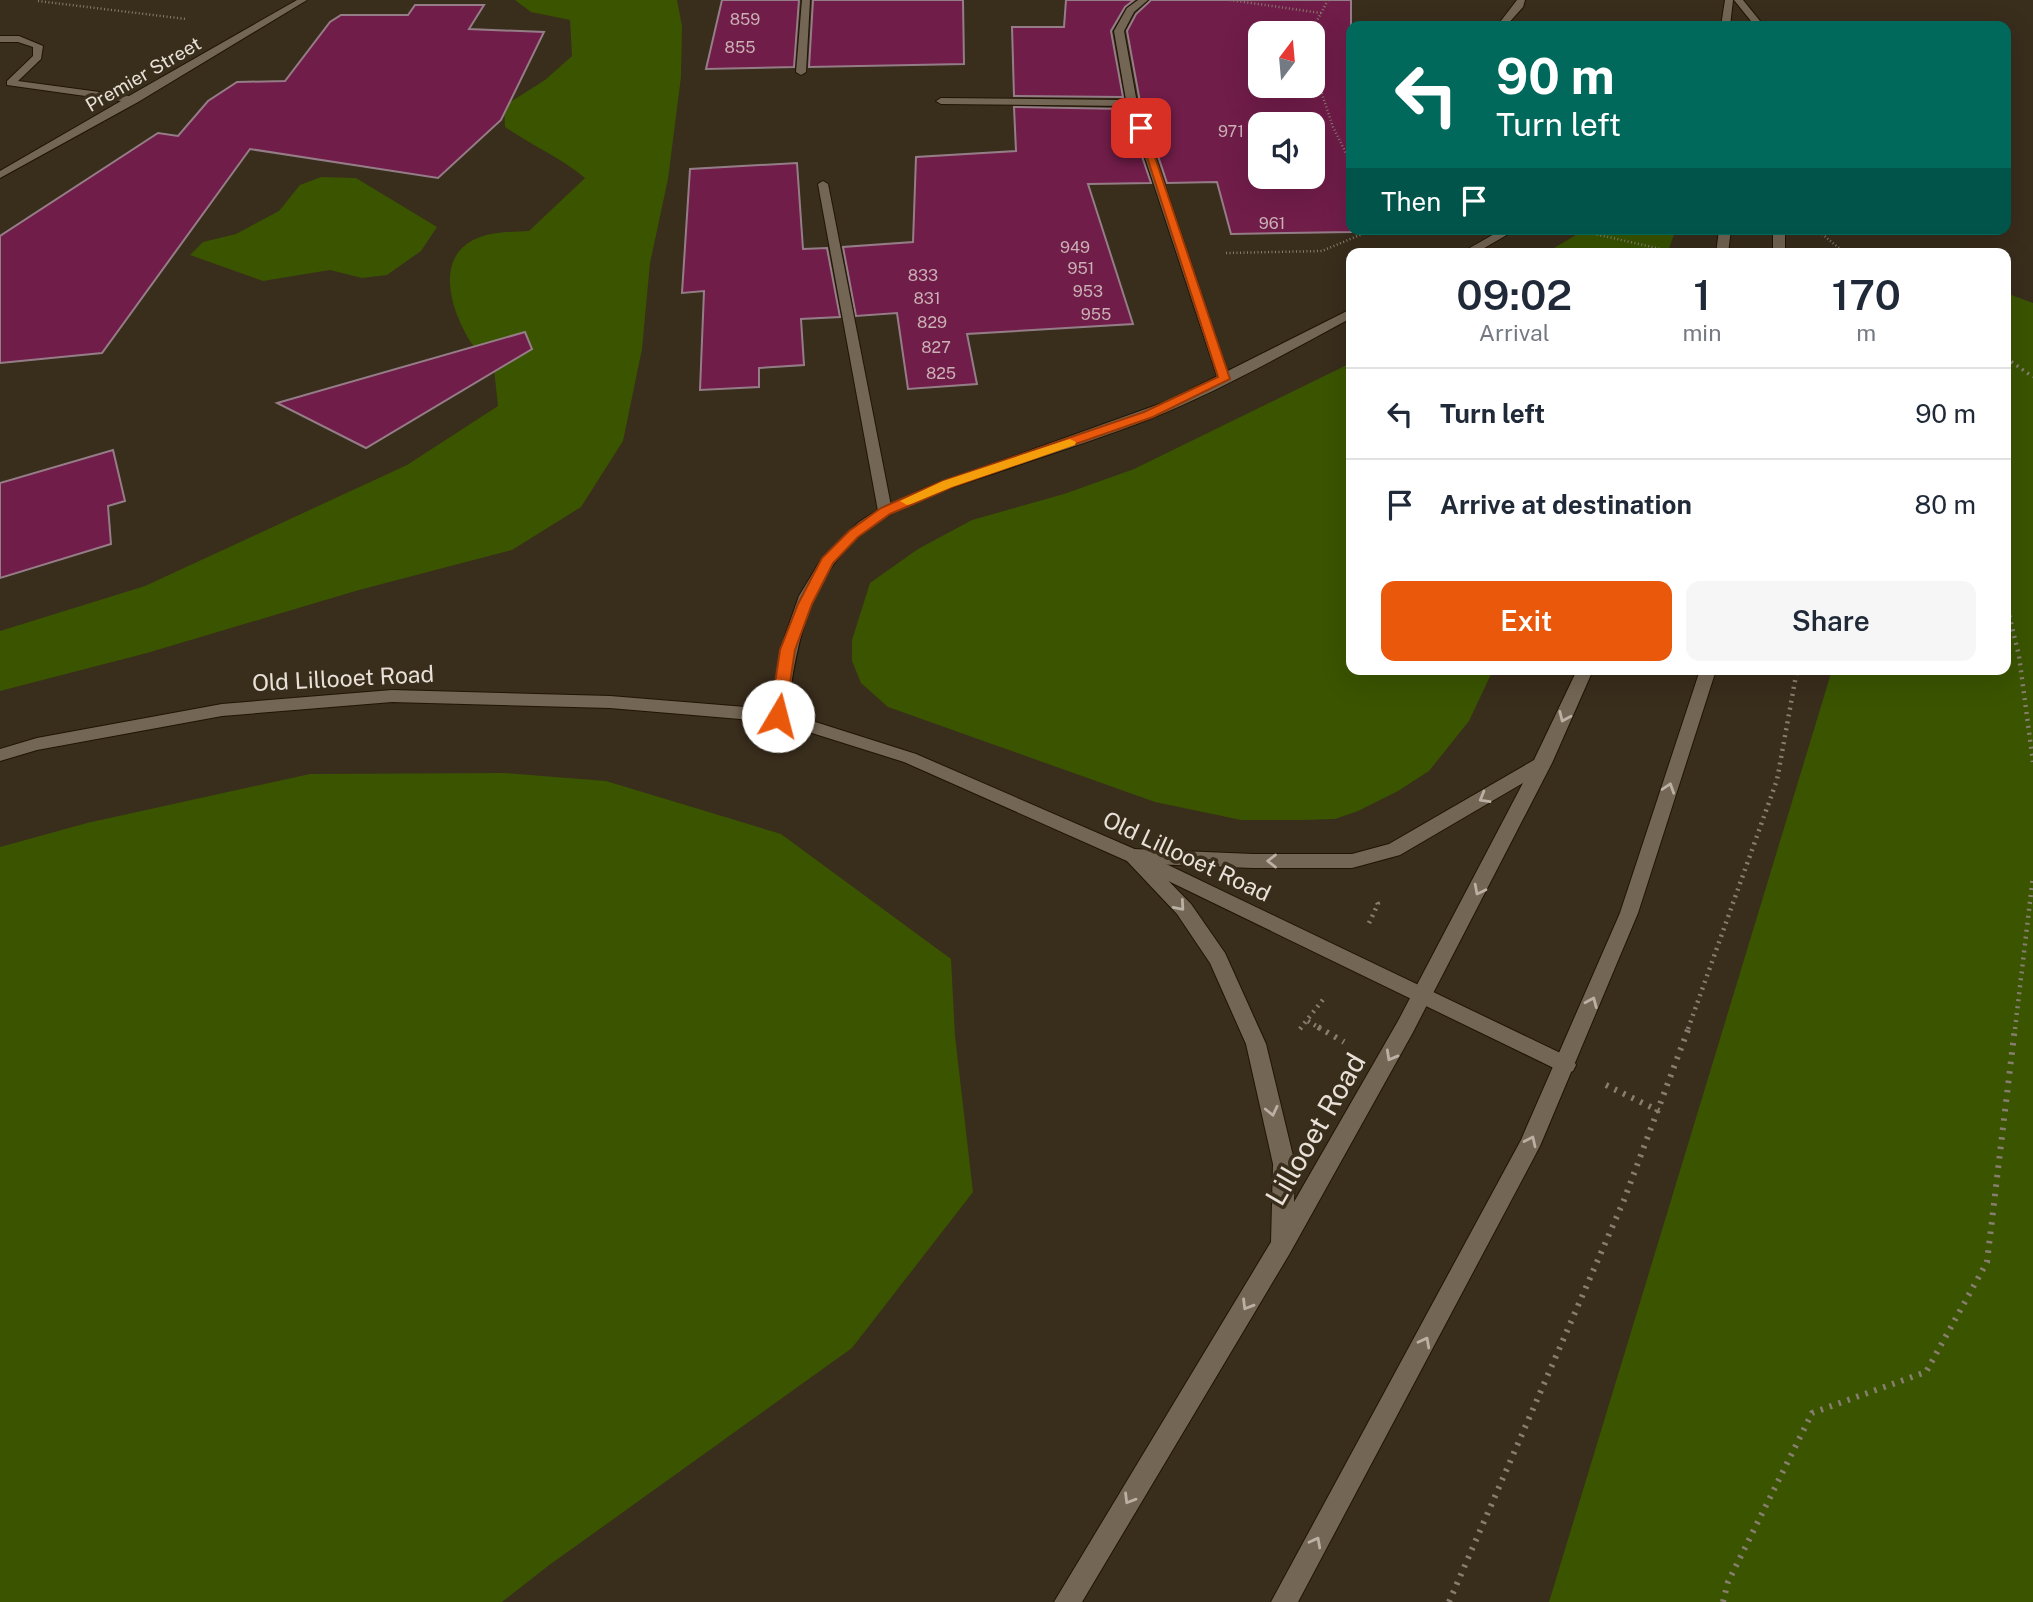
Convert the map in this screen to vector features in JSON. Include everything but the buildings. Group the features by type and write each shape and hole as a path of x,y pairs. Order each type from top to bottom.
{"street":[{"name":"Premier Street","path":"0,176 303,0"},
{"path":"802,72 806,0"},
{"path":"1144,0 1130,10 1119,31 1132,103 1224,379"},
{"path":"1506,21 1520,5 1521,0"},
{"path":"1727,21 1729,0"},
{"path":"1738,0 1756,21"},
{"path":"0,39 19,40 38,46 38,57 10,83 134,100"},
{"path":"941,101 1132,103"},
{"path":"823,184 885,511"},
{"path":"1476,248 1501,235"},
{"path":"778,716 788,650 805,604 821,572 827,561 853,534 885,511 948,484 1149,415 1346,316"},
{"name":"Lillooet Road","path":"1067,1602 1282,1246 1424,996 1543,764 1583,675"},
{"path":"1284,1602 1508,1188 1566,1065 1629,913 1706,675"},
{"name":"Old Lillooet Road","path":"0,755 37,744 222,710 392,695 610,702 778,716 910,758 1133,856 1566,1065"},
{"path":"1133,856 1253,861 1352,861 1394,850 1543,764"},
{"path":"1133,856 1184,909 1218,959 1256,1045 1284,1164 1282,1246"}],"path":[{"path":"28,0 256,28"},
{"path":"1230,0 1321,13"},
{"path":"1328,0 1313,28 1316,76 1333,127 1346,153"},
{"path":"1182,254 1322,251 1360,235"},
{"path":"1599,235 1656,248"},
{"path":"1822,235 1835,248"},
{"path":"2011,362 2033,377"},
{"path":"2011,623 2019,656 2033,762"},
{"path":"1449,1602 1624,1200 1659,1111 1777,780 1796,675"},
{"path":"1723,1602 1728,1582 1812,1412 1926,1372 1987,1262 2033,876"},
{"path":"1294,1035 1308,1021 1330,990"},
{"path":"1308,1021 1345,1042"},
{"path":"1606,1085 1659,1111"}],"green space":[{"path":"515,0 677,0 682,26 681,77 668,179 650,263 642,349 623,441 581,507 512,550 359,590 147,653 0,691 0,631 145,586 407,465 498,406 493,360 474,347 455,310 450,283 455,258 462,248 477,238 529,231 585,178 505,127 504,106 545,80 572,56 570,20 531,12"},
{"path":"321,177 356,178 437,227 421,251 387,275 362,278 330,270 263,281 190,255 203,242 236,234 279,211 300,185"},
{"path":"1576,235 1674,235 1669,248 1554,248"},
{"path":"2011,295 2033,303 2033,1602 1549,1602 1830,675 2011,675"},
{"path":"1346,365 1346,675 1491,675 1469,721 1429,771 1398,791 1335,819 1241,820 1155,802 888,707 861,683 852,661 852,640 870,583 918,549 972,520 1064,494 1134,469"},
{"path":"504,773 606,781 781,834 951,959 955,1036 973,1192 852,1348 548,1566 502,1602 0,1602 0,847 87,823 310,774"}],"slow traffic":[{"path":"907,501 1070,442"}],"route":[{"path":"778,716 788,650 805,604 827,561 853,534 885,511 948,484 1149,415 1224,379 1141,128"}]}
